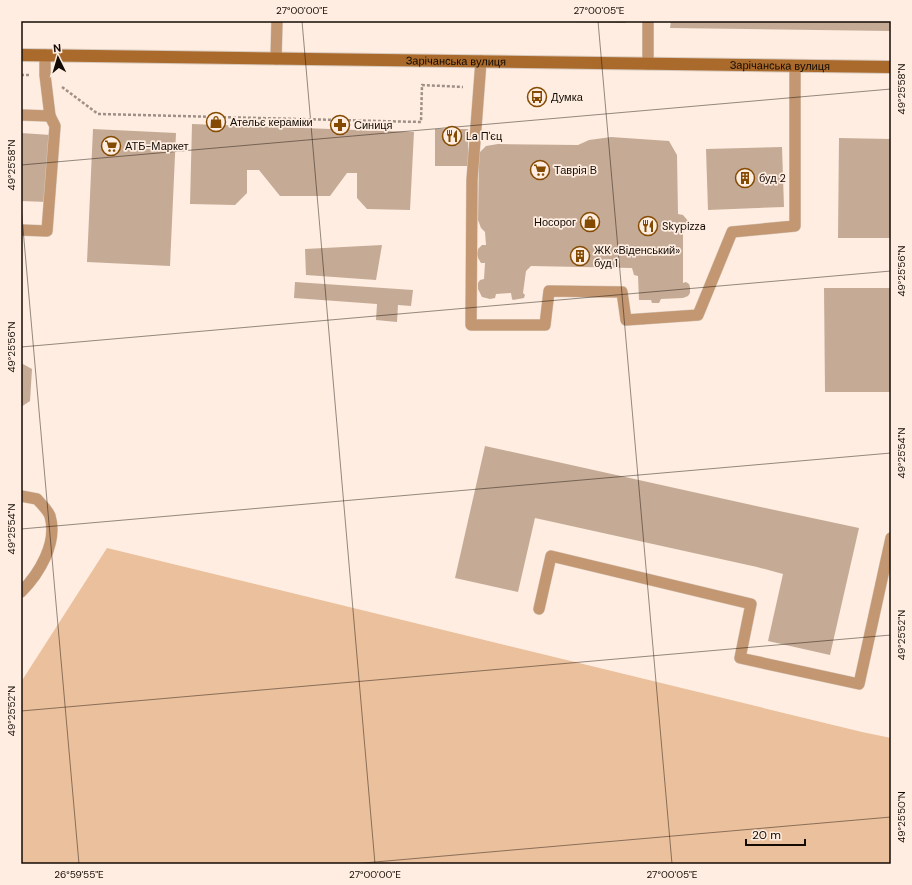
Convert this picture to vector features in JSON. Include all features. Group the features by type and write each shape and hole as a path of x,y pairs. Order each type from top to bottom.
{"street":[{"name":"Зарічанська вулиця","path":"21,55 891,67"}],"lane":[{"path":"276,58 277,21"},
{"path":"648,21 648,64"},
{"path":"21,230 47,231 55,126 50,116 45,76 45,55"},
{"path":"481,61 472,180 471,325 545,325 549,291 622,292 626,320 698,315 732,232 795,226 795,66"},
{"path":"21,114 50,116"},
{"path":"21,496 37,498 50,515 52,534 43,564 29,584 21,592"},
{"path":"539,609 551,556 751,604 740,658 859,684 891,538"}],"path":[{"path":"21,75 45,76 98,114 421,122 422,85 479,88"}],"shaded area":[{"path":"107,548 891,738 891,864 21,864 21,682"}],"building":[{"path":"626,21 626,23 570,22"},
{"path":"671,21 891,21 891,31 670,28"},
{"path":"192,124 414,132 410,210 367,209 357,198 357,173 347,173 330,196 280,196 259,170 247,170 247,193 235,205 190,204"},
{"path":"93,129 176,133 170,266 87,262"},
{"path":"435,129 468,129 468,166 435,166"},
{"path":"21,133 51,135 47,202 21,201"},
{"path":"611,137 669,141 677,155 678,214 683,215 689,222 688,227 683,233 683,283 686,282 689,284 690,293 688,296 683,298 661,299 659,303 652,303 651,300 639,300 638,276 634,275 632,268 531,266 526,271 523,293 525,295 524,298 513,300 511,293 496,294 495,298 490,299 482,297 478,289 478,283 480,280 484,279 485,263 481,263 477,254 478,249 482,245 486,245 485,232 481,228 478,220 479,153 486,146 498,144 578,145 589,140"},
{"path":"839,138 891,139 891,238 838,238"},
{"name":"буд 2","path":"782,147 784,207 708,210 706,149"},
{"path":"382,245 376,280 306,275 305,249"},
{"path":"295,282 413,290 411,306 398,305 397,322 376,320 377,304 294,298"},
{"path":"824,288 891,288 891,392 825,392"},
{"path":"21,363 32,369 30,401 21,407"},
{"path":"485,446 859,528 830,655 768,641 783,574 535,518 518,592 455,578"}],"place":[{"name":"Думка","path":"537,97"},
{"name":"Ательє кераміки","path":"216,122"},
{"name":"Синиця","path":"340,125"},
{"name":"La П'єц","path":"452,136"},
{"name":"АТБ-Маркет","path":"111,146"},
{"name":"Таврія В","path":"540,170"},
{"name":"буд 2","path":"745,178"},
{"name":"Носорог","path":"590,222"},
{"name":"Skypizza","path":"648,226"},
{"name":"ЖК «Віденський» буд 1","path":"580,256"}]}
